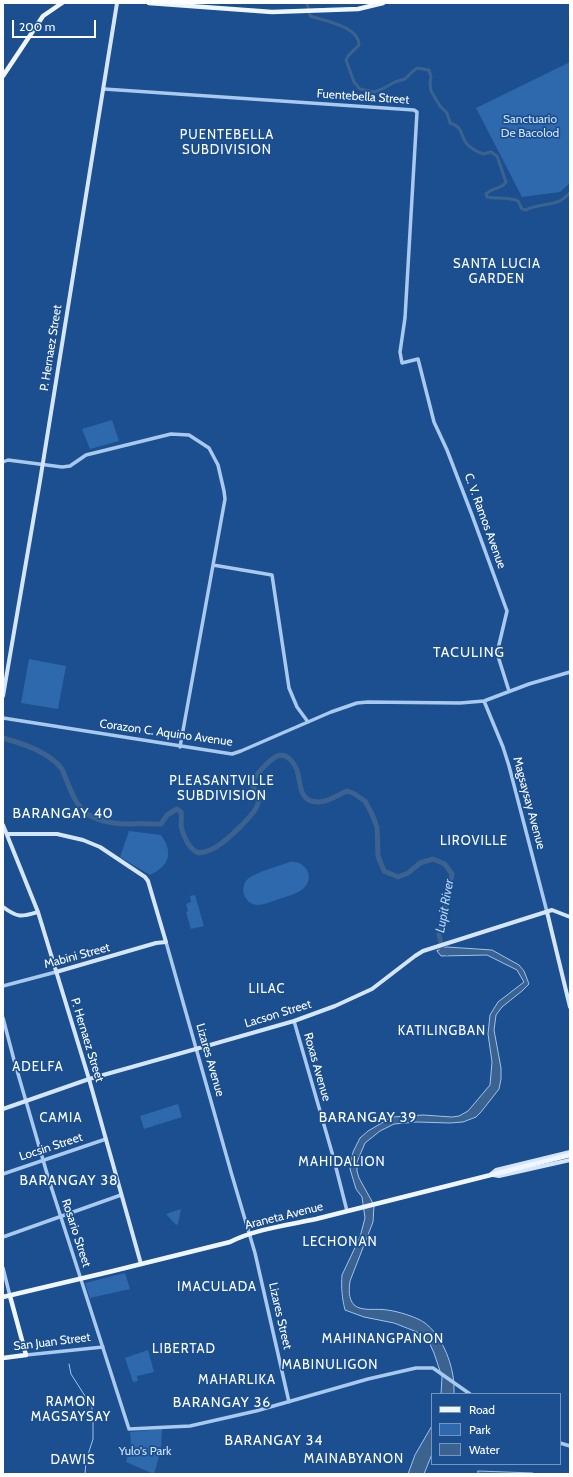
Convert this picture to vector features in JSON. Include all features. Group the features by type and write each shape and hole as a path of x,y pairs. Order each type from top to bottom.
{"main road":[{"path":"3,76 43,16 62,3"},
{"name":"P. Hernaez Street","path":"3,696 43,465 117,3"},
{"path":"149,3 259,11 305,11 363,8 383,3"},
{"name":"P. Hernaez Street","path":"3,825 38,912 106,1139 141,1264"},
{"name":"Lizares Avenue","path":"7,834 57,834 82,840 100,847 137,872 147,879 166,942"},
{"path":"3,907 20,917 38,912"},
{"path":"570,917 554,910 547,912 570,1007"},
{"name":"Lacson Street","path":"3,1109 88,1079 294,1021 335,1006 372,989 418,953 547,912"},
{"name":"Mabini Street","path":"156,944 164,936"},
{"name":"Mabini Street","path":"56,972 166,942"},
{"name":"Araneta Avenue","path":"3,1298 230,1242 249,1234 569,1155"},
{"path":"10,1296 26,1355"},
{"name":"San Juan Street","path":"3,1358 26,1355"}],"street":[{"name":"Fuentebella Street","path":"104,89 416,112 417,125 405,318 400,352 402,363 418,359"},
{"name":"C. V. Ramos Avenue","path":"418,359 435,426 447,450 464,493 507,611 497,653 509,691"},
{"path":"3,462 8,460 62,467 70,466 86,455 180,433 189,435 209,448 214,455 218,465 225,499 180,747"},
{"path":"213,566 272,575 290,688 297,707 308,722"},
{"name":"Corazon C. Aquino Avenue","path":"3,718 180,747 236,754 338,709 357,703 449,703 484,701 528,684 570,672"},
{"name":"Magsaysay Avenue","path":"484,701 503,747 509,766 547,912"},
{"name":"Lizares Avenue","path":"166,942 249,1234"},
{"name":"Mabini Street","path":"3,986 56,972"},
{"name":"Rosario Street","path":"3,1018 43,1160 129,1430 186,1427 289,1402"},
{"name":"Roxas Avenue","path":"294,1021 333,1156 347,1211"},
{"name":"Locsin Street","path":"3,1174 106,1139"},
{"path":"3,1237 121,1195"},
{"name":"Lizares Street","path":"249,1234 257,1260 289,1402"},
{"path":"3,1268 10,1296"},
{"name":"San Juan Street","path":"26,1355 103,1347"},
{"path":"289,1402 368,1379 416,1368 428,1368 437,1371 469,1393"}],"green space":[{"name":"Sanctuario De Bacolod","path":"570,62 570,183 560,192 522,197 476,108"},
{"path":"112,420 119,441 90,449 82,429"},
{"path":"29,659 66,666 58,709 21,703"},
{"path":"129,831 161,835 168,853 168,858 162,867 150,875 120,857"},
{"path":"290,862 300,864 307,870 309,879 304,888 295,894 258,905 249,902 246,899 243,890 246,881 249,878 263,871"},
{"path":"195,895 204,926 191,929 186,912 188,911 186,904 191,902 190,896"},
{"path":"178,1104 182,1117 144,1129 140,1116"},
{"path":"181,1209 178,1224 176,1225 166,1214"},
{"path":"125,1273 130,1289 90,1298 85,1283"},
{"path":"148,1350 154,1372 137,1376 138,1381 133,1382 125,1358"},
{"name":"Yulo's Park","path":"162,1429 161,1450 154,1474 126,1462 131,1443 130,1432"}],"water":[{"path":"447,947 492,950 519,965 524,971 529,984 502,1007 496,1015 494,1030 501,1068 501,1079 499,1089 476,1117 463,1122 417,1122 394,1124 380,1131 365,1143 357,1162 357,1171 359,1178 374,1205 373,1222 350,1281 349,1290 352,1302 357,1307 365,1309 383,1309 401,1313 425,1323 435,1333 444,1346 452,1369 454,1393 441,1393 442,1377 428,1340 417,1332 394,1323 364,1317 345,1310 342,1297 342,1275 360,1237 365,1218 362,1197 356,1189 350,1169 353,1152 360,1138 368,1131 392,1117 423,1115 452,1117 459,1116 468,1111 490,1085 492,1062 488,1034 490,1015 498,1002 524,982 517,970 487,955 441,956 437,951"},
{"path":"431,1428 431,1456 424,1474 408,1474 415,1455"},
{"path":"478,1471 533,1473 534,1474 479,1474"}],"waterway":[{"path":"307,3 310,16 340,25 353,33 357,39 359,45 346,60 354,82 360,89 374,92 405,79 417,68 429,70 431,77 431,91 440,106 447,113 450,123 460,129 465,141 473,149 483,154 491,152 497,156 506,182 504,185 488,192 486,194 487,197 518,201 522,209 526,210 562,200 570,193"},
{"name":"Lupit River","path":"3,738 36,749 57,763 62,769 70,790 79,806 92,817 102,821 119,824 161,824 167,815 177,809 181,812 181,826 185,838 189,846 199,853 215,848 246,821 255,810 258,803 253,786 255,778 274,758 281,755 285,756 291,760 295,767 302,793 308,799 322,802 347,791 365,801 377,827 378,856 384,871 398,877 408,873 420,863 433,859 445,864 452,874 439,935 442,949 447,953"},
{"path":"69,1364 71,1374 92,1407 93,1439 86,1461 85,1474"}],"district":[{"name":"PUENTEBELLA SUBDIVISION","path":"227,142"},
{"name":"SANTA LUCIA GARDEN","path":"497,272"},
{"name":"TACULING","path":"469,653"},
{"name":"PLEASANTVILLE SUBDIVISION","path":"222,788"},
{"name":"BARANGAY 40","path":"63,814"},
{"name":"LIROVILLE","path":"474,841"},
{"name":"LILAC","path":"267,989"},
{"name":"KATILINGBAN","path":"442,1031"},
{"name":"ADELFA","path":"38,1067"},
{"name":"CAMIA","path":"61,1118"},
{"name":"BARANGAY 39","path":"368,1118"},
{"name":"MAHIDALION","path":"342,1162"},
{"name":"BARANGAY 38","path":"69,1181"},
{"name":"LECHONAN","path":"340,1242"},
{"name":"IMACULADA","path":"217,1287"},
{"name":"MAHINANGPANON","path":"383,1339"},
{"name":"LIBERTAD","path":"184,1349"},
{"name":"MABINULIGON","path":"330,1365"},
{"name":"MAHARLIKA","path":"237,1380"},
{"name":"BARANGAY 36","path":"222,1403"},
{"name":"RAMON MAGSAYSAY","path":"71,1410"},
{"name":"BARANGAY 34","path":"274,1441"},
{"name":"MAINABYANON","path":"354,1459"},
{"name":"DAWIS","path":"73,1460"}]}
